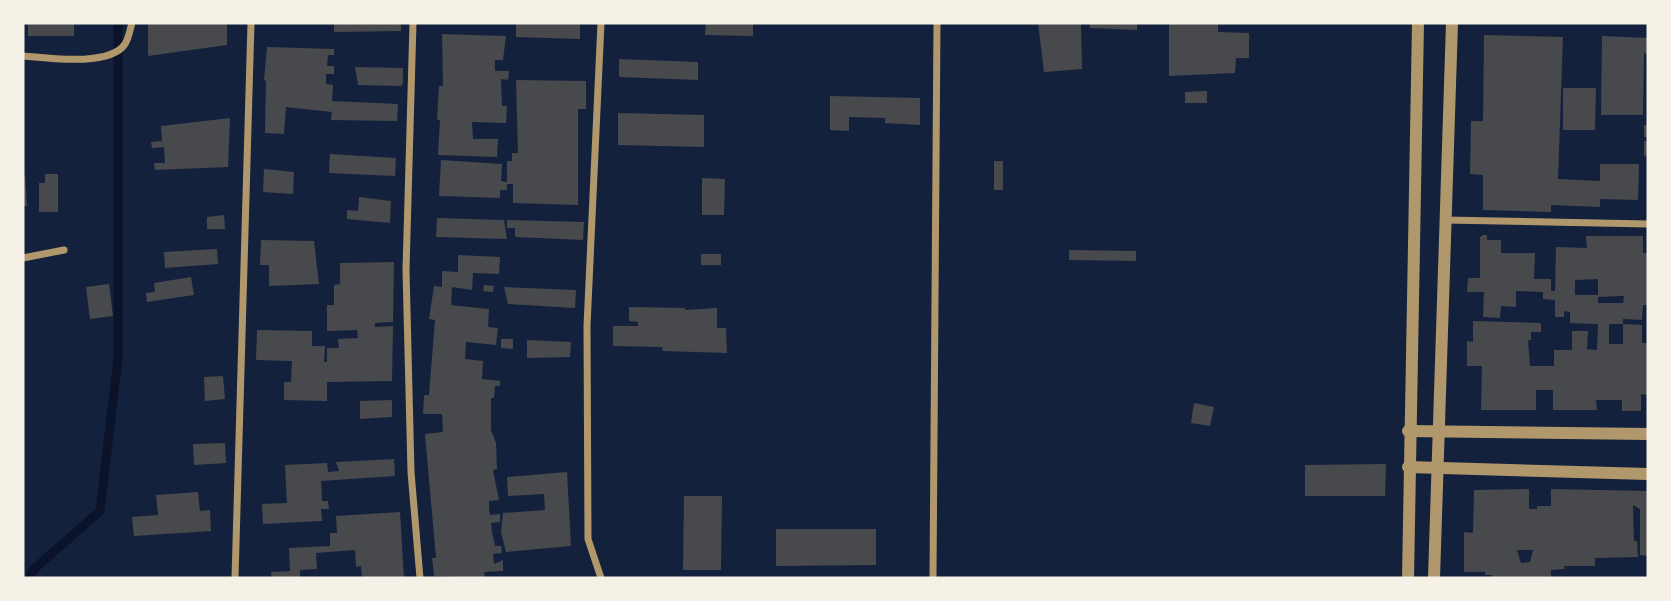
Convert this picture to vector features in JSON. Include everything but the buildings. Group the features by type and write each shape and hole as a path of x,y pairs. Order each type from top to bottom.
{"street":[{"path":"23,56 56,59 107,57 124,45 132,23"},
{"path":"235,578 251,23"},
{"path":"413,23 406,270 411,472 420,578"},
{"path":"601,23 587,340 588,539 601,578"},
{"path":"933,578 937,23"},
{"path":"1408,578 1408,431 1418,23"},
{"path":"1434,578 1452,23"},
{"path":"1444,220 1648,224"},
{"path":"23,258 64,250"},
{"path":"1408,431 1648,434"},
{"path":"1408,467 1648,474"}],"waterway":[{"path":"30,578 33,570 100,511 118,358 118,23"}]}
